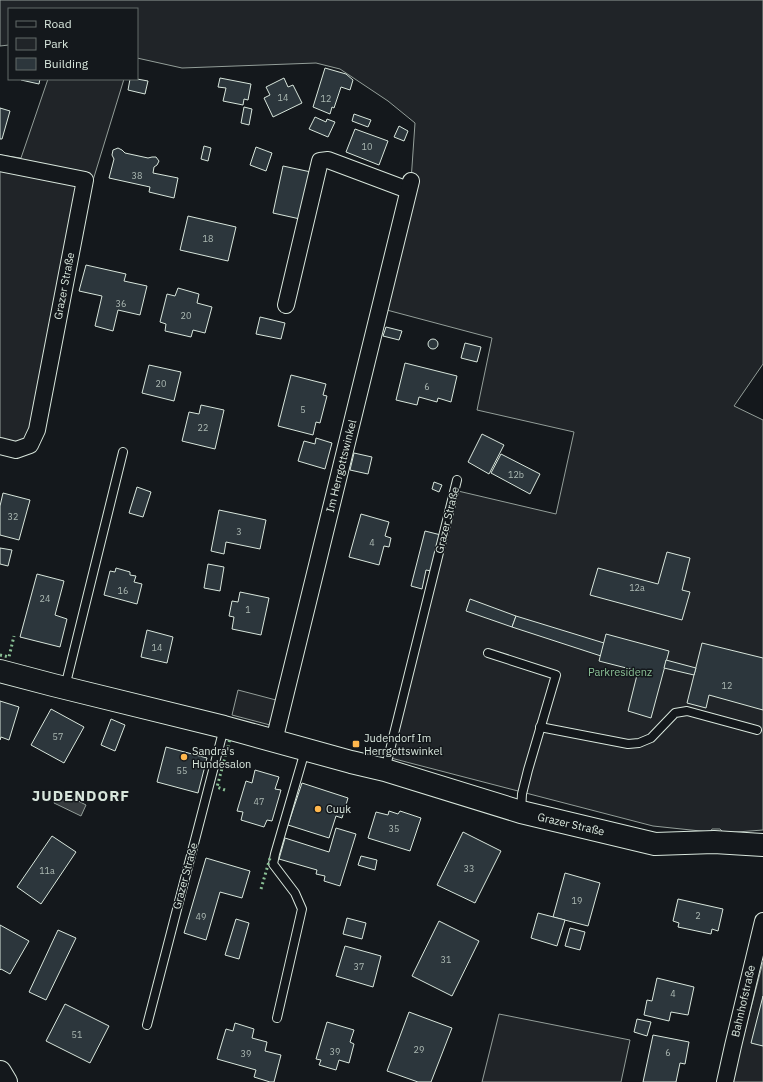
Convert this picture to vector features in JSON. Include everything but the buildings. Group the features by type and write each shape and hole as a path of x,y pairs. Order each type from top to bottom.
{"main road":[{"name":"Grazer Straße","path":"0,671 224,727 350,762 385,770 521,812 655,844 714,842 763,845"},
{"path":"0,1072 6,1082"}],"street":[{"name":"Im Herrgottswinkel","path":"274,741 409,186 328,160 320,162 286,305"},
{"name":"Grazer Straße","path":"0,163 84,180 37,430 30,445 16,450 0,446"},
{"name":"Bahnhofstraße","path":"725,1082 763,921"}],"lane":[{"path":"65,688 123,452"},
{"name":"Grazer Straße","path":"385,770 457,480"},
{"path":"488,653 556,675 522,794 521,812"},
{"path":"540,727 628,744 639,743 651,738 675,713 687,711 757,730"},
{"name":"Grazer Straße","path":"147,1025 224,727"},
{"path":"277,1018 302,909 295,893 273,864 274,854 306,750"}],"green space":[{"name":"Parkresidenz","path":"0,0 763,0 763,364 734,406 763,420 763,830 724,833 720,829 712,829 710,832 653,826 387,757 458,491 556,514 574,432 477,410 492,338 383,309 411,181 415,123 388,101 340,69 316,63 182,68 138,58 138,8 8,8 8,45 0,46"},
{"path":"48,80 124,80 68,262 39,399 25,441 15,445 0,441 0,155 21,158"},
{"path":"238,690 276,700 270,725 232,715"},
{"path":"763,962 763,1082 733,1082 741,1046"},
{"path":"499,1014 630,1040 621,1082 482,1082"}],"shaded area":[{"path":"59,791 86,805 81,816 54,803"}],"hedge":[{"path":"0,655 9,657 14,636"},
{"path":"225,790 217,787 231,739"},
{"path":"261,889 270,858"}],"place":[{"name":"Judendorf Im Herrgottswinkel","path":"356,744"},
{"name":"Sandra's Hundesalon","path":"184,757"},
{"name":"Cuuk","path":"318,809"}],"district":[{"name":"JUDENDORF","path":"81,795"}]}
